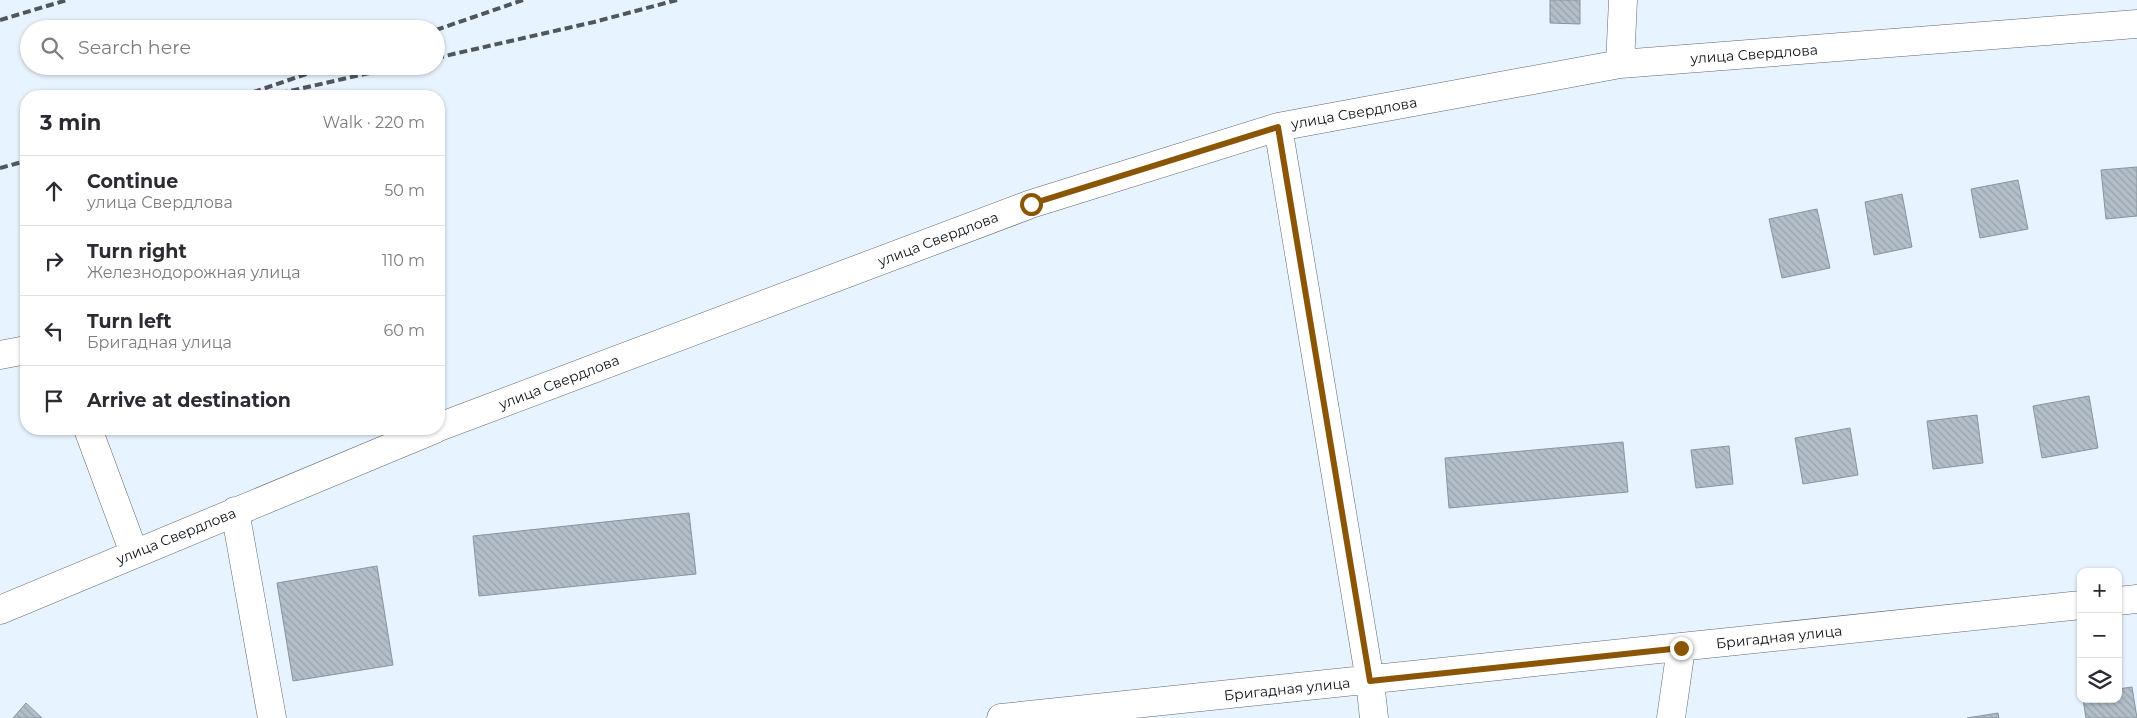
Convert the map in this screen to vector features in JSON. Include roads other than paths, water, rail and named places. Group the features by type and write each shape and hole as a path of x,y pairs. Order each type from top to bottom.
{"street":[{"path":"1620,64 1623,0"},
{"name":"улица Свердлова","path":"445,425 1031,204 1278,127 1620,64 2137,24"},
{"path":"1278,127 1370,681 1374,718"},
{"path":"0,355 20,351"},
{"path":"90,435 134,553"},
{"name":"улица Свердлова","path":"0,610 420,435"},
{"path":"236,511 272,718"},
{"path":"2122,601 2137,599"},
{"name":"Бригадная улица","path":"1001,718 1370,681 2077,605"},
{"path":"1672,718 1681,648"}],"railway":[{"path":"0,20 67,0"},
{"path":"445,27 523,0"},
{"path":"445,56 594,22 677,0"},
{"path":"260,90 304,75"},
{"path":"294,90 360,75"},
{"path":"0,168 20,163"}]}
